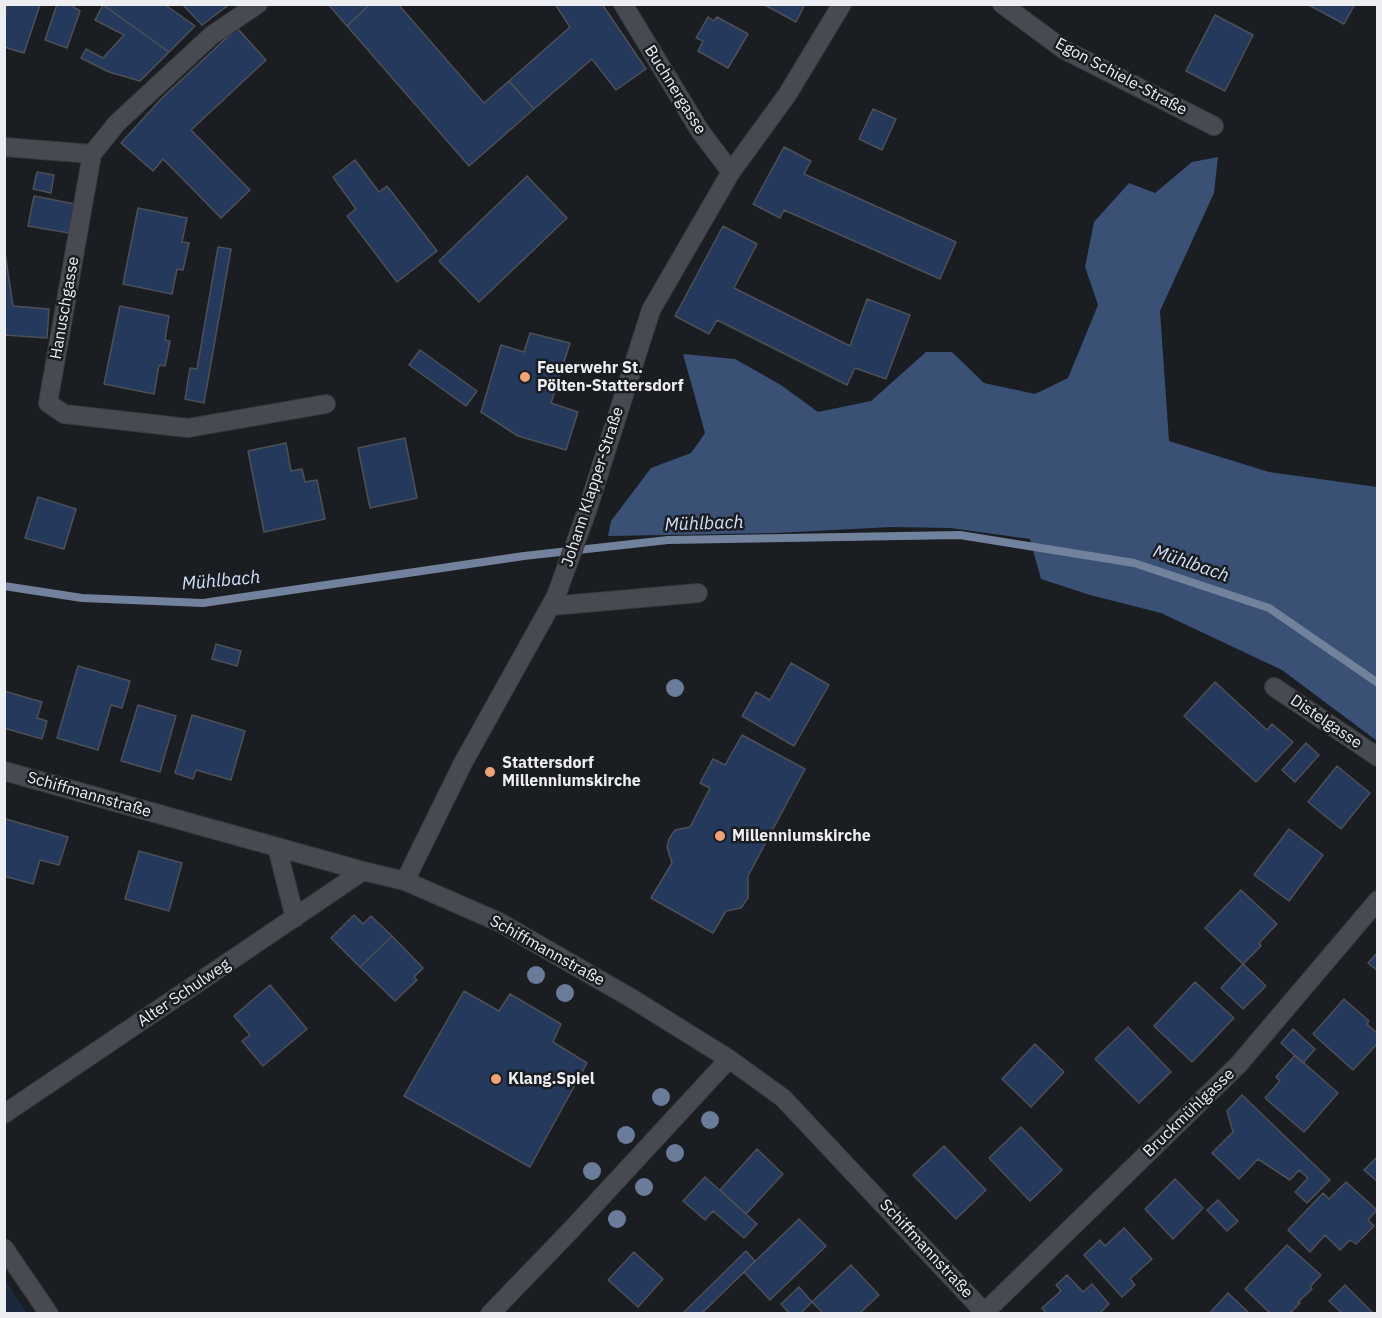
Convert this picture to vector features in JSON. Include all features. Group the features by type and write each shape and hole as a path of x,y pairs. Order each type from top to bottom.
{"street":[{"name":"Hanuschgasse","path":"258,4 212,35 117,123 92,154 48,403 64,414 188,428 326,404"},
{"name":"Buchnergasse","path":"623,4 700,131 731,172"},
{"name":"Johann Klapper-Straße","path":"405,881 463,763 554,601 587,511 651,310 731,172 787,95 842,4"},
{"name":"Egon Schiele-Straße","path":"1002,4 1063,49 1214,126"},
{"path":"4,147 92,154"},
{"path":"554,601 698,593"},
{"name":"Distelgasse","path":"1274,687 1377,757"},
{"name":"Schiffmannstraße","path":"4,771 405,881 499,922 631,998 729,1059 783,1098 986,1313"},
{"path":"277,847 295,918"},
{"name":"Alter Schulweg","path":"4,1114 363,871"},
{"name":"Bruckmühlgasse","path":"986,1313 1239,1064 1377,900"},
{"path":"490,1314 729,1059"},
{"path":"4,1248 49,1314"}],"shaded area":[{"path":"1218,157 1214,193 1160,311 1169,441 1269,472 1377,487 1377,741 1282,670 1161,613 1090,595 1041,579 1030,539 950,528 892,527 776,533 608,536 611,521 651,468 691,453 705,433 683,354 735,359 781,385 818,412 871,401 926,352 952,352 984,383 1035,394 1068,378 1098,305 1085,267 1094,222 1129,183 1155,193 1192,162"},
{"path":"5,1280 27,1313 5,1313"}],"building":[{"path":"6,4 40,5 24,53 4,47"},
{"path":"57,4 69,4 80,11 67,48 45,40"},
{"path":"102,4 164,4 195,26 169,52"},
{"path":"182,4 230,4 202,25"},
{"path":"328,4 370,4 347,26"},
{"path":"370,4 398,4 484,103 509,81 534,109 469,166 347,26"},
{"path":"555,4 602,4 646,69 616,90 592,59 534,109 509,81 570,27"},
{"path":"763,4 805,4 796,22"},
{"path":"1307,4 1355,4 1344,24"},
{"path":"103,5 169,52 140,81 109,72 81,58 86,49 103,58 124,35 95,20"},
{"path":"1215,15 1253,35 1225,91 1186,71"},
{"path":"708,17 714,21 717,17 748,34 728,68 698,51 703,41 696,38"},
{"path":"237,28 266,60 191,130 250,190 221,218 163,159 153,171 121,143 161,99"},
{"path":"873,109 896,119 882,150 859,139"},
{"path":"784,147 811,161 804,174 956,242 940,279 784,210 780,218 753,204"},
{"path":"355,160 379,192 387,186 437,251 397,282 347,216 356,209 333,177"},
{"path":"37,172 54,175 51,193 33,189"},
{"path":"527,176 567,218 479,302 439,261"},
{"path":"34,196 75,204 69,233 28,226"},
{"path":"138,208 187,218 182,242 189,243 183,270 177,269 172,294 123,284"},
{"path":"723,226 757,244 734,288 850,346 867,299 910,315 886,379 855,368 847,385 717,320 709,334 675,316"},
{"path":"4,246 13,306 49,309 47,338 4,335"},
{"path":"218,247 231,249 204,403 185,399 190,368 197,369"},
{"path":"120,306 169,316 165,340 170,341 165,366 159,365 154,394 104,384"},
{"name":"Feuerwehr St. Pölten-Stattersdorf","path":"530,333 570,343 551,403 578,412 566,450 518,436 481,412 501,345 524,352"},
{"path":"420,350 477,391 466,406 409,365"},
{"path":"405,438 417,498 370,508 358,448"},
{"path":"286,443 291,471 302,469 305,482 317,480 325,519 264,532 248,451"},
{"path":"38,497 76,509 64,549 25,538"},
{"path":"216,644 241,651 237,666 212,659"},
{"path":"791,663 829,685 794,746 742,716 756,692 770,700"},
{"path":"78,666 130,681 122,708 111,705 98,750 57,738"},
{"path":"1215,682 1267,730 1272,724 1293,742 1256,782 1184,716"},
{"path":"4,691 42,702 37,718 47,721 42,739 4,728"},
{"path":"138,705 176,716 160,772 121,761"},
{"path":"192,715 245,731 231,780 196,770 193,779 175,773"},
{"name":"Millenniumskirche","path":"742,735 805,769 748,876 748,898 741,908 726,911 713,933 651,898 672,863 667,847 669,839 675,830 690,827 710,788 700,783 713,759 725,765"},
{"path":"1306,743 1319,755 1295,782 1282,770"},
{"path":"1337,766 1370,793 1341,829 1308,802"},
{"path":"6,819 68,837 59,865 40,860 33,884 4,876"},
{"path":"1289,829 1323,855 1289,901 1254,875"},
{"path":"139,851 182,863 169,911 125,899"},
{"path":"1241,890 1277,924 1259,943 1261,946 1243,964 1205,928"},
{"path":"354,915 363,924 371,916 392,936 360,967 331,938"},
{"path":"392,936 423,968 414,977 417,980 395,1001 360,967"},
{"path":"1378,952 1378,971 1368,963"},
{"path":"1243,964 1266,986 1243,1009 1221,988"},
{"path":"1195,982 1234,1018 1192,1062 1154,1026"},
{"path":"270,985 307,1029 263,1066 242,1041 250,1035 234,1016"},
{"name":"Klang.Spiel","path":"464,991 499,1011 510,994 561,1024 553,1042 587,1063 530,1167 404,1096"},
{"path":"1344,999 1369,1021 1367,1024 1378,1034 1378,1043 1353,1070 1313,1034"},
{"path":"1128,1027 1171,1072 1139,1103 1095,1059"},
{"path":"1293,1029 1315,1049 1303,1063 1281,1043"},
{"path":"1035,1044 1064,1072 1031,1107 1002,1079"},
{"path":"1295,1055 1338,1093 1304,1132 1265,1098 1280,1081 1276,1077"},
{"path":"1242,1095 1330,1180 1307,1203 1295,1192 1308,1178 1299,1170 1290,1180 1258,1159 1239,1179 1212,1153 1233,1132 1227,1111"},
{"path":"1021,1127 1062,1170 1030,1201 989,1158"},
{"path":"944,1146 986,1190 956,1219 913,1175"},
{"path":"757,1149 783,1174 746,1214 720,1190"},
{"path":"1378,1156 1378,1182 1364,1170"},
{"path":"705,1177 757,1224 744,1238 713,1211 705,1220 683,1201"},
{"path":"1175,1179 1203,1208 1173,1239 1145,1209"},
{"path":"1346,1182 1377,1210 1368,1220 1374,1226 1356,1244 1350,1240 1340,1250 1325,1235 1310,1252 1288,1230 1323,1193 1329,1199"},
{"path":"1218,1200 1238,1221 1227,1231 1207,1210"},
{"path":"799,1219 826,1246 770,1300 744,1272"},
{"path":"1124,1228 1152,1259 1130,1279 1135,1285 1122,1297 1084,1255 1100,1240 1105,1246"},
{"path":"1287,1245 1321,1275 1310,1287 1312,1289 1289,1314 1271,1314 1245,1289"},
{"path":"746,1251 755,1261 744,1272 701,1314 682,1314"},
{"path":"634,1252 663,1279 638,1307 608,1280"},
{"path":"851,1265 879,1295 859,1314 824,1314 812,1302"},
{"path":"1067,1275 1083,1292 1092,1284 1109,1304 1099,1314 1047,1314 1042,1308 1061,1291 1056,1285"},
{"path":"1345,1285 1374,1314 1343,1314 1329,1301"},
{"path":"799,1287 812,1302 800,1314 790,1314 781,1304"},
{"path":"1228,1293 1250,1314 1209,1314"}],"waterway":[{"name":"Mühlbach","path":"4,586 82,598 203,603 524,556 668,540 960,535 1134,563 1269,608 1378,683"}],"place":[{"name":"Feuerwehr St. Pölten-Stattersdorf","path":"525,377"},
{"name":"Stattersdorf Millenniumskirche","path":"490,772"},
{"name":"Millenniumskirche","path":"720,836"},
{"name":"Klang.Spiel","path":"496,1079"}]}
